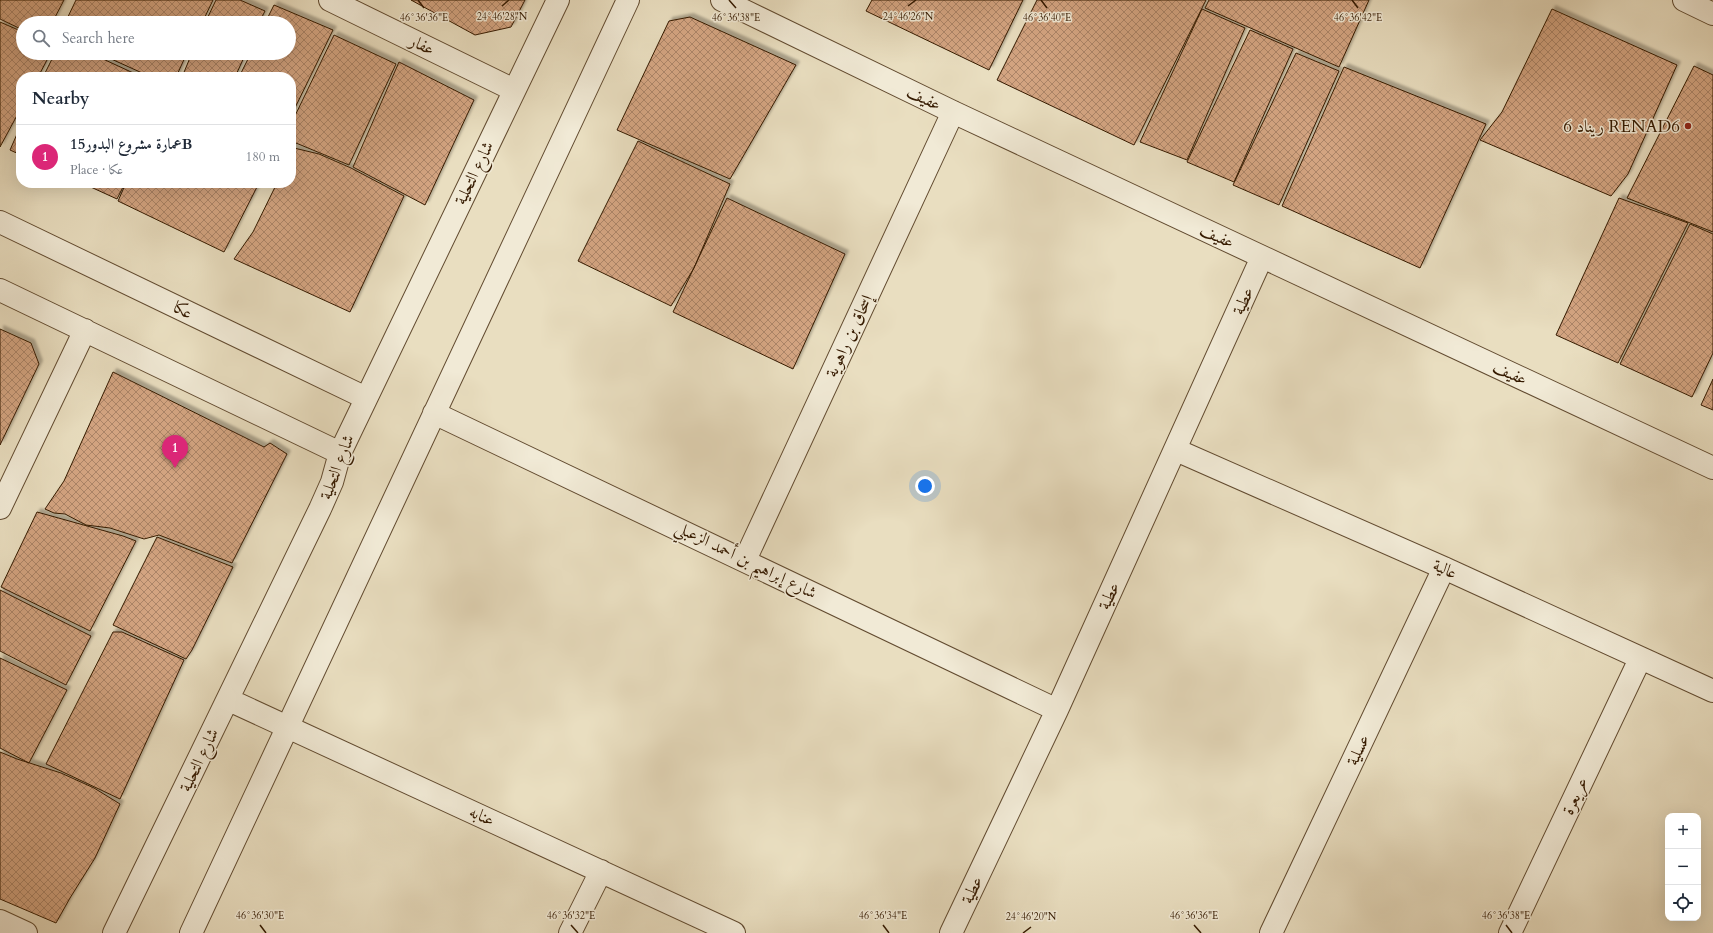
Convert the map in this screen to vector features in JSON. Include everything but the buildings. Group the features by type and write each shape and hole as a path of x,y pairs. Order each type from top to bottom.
{"street":[{"name":"عفار","path":"330,0 514,90"},
{"name":"شارع التحلية","path":"114,933 229,700 320,509 332,482 340,453 558,0"},
{"path":"191,933 628,0"},
{"name":"عفيف","path":"722,0 953,112 1713,468"},
{"name":"إسحاق بن راهوية","path":"745,560 953,112"},
{"name":"عكا","path":"0,222 366,398"},
{"name":"عطية","path":"951,933 1057,710 1176,450 1262,257"},
{"path":"0,290 340,453"},
{"path":"0,508 85,330"},
{"name":"شارع إبراهيم بن أحمد الزعبلي","path":"434,413 1057,710"},
{"name":"عالية","path":"1176,450 1444,568 1640,659 1713,691"},
{"name":"عسلية","path":"1271,933 1444,568"},
{"name":"عريعرة","path":"1510,933 1640,659"},
{"name":"عنابه","path":"229,700 734,933"},
{"path":"570,933 601,871"},
{"path":"0,921 26,933"}],"place":[{"name":"ريناد 6 RENAD6","path":"1688,126"},
{"name":"عمارة مشروع البدور15B","path":"175,468"}]}
